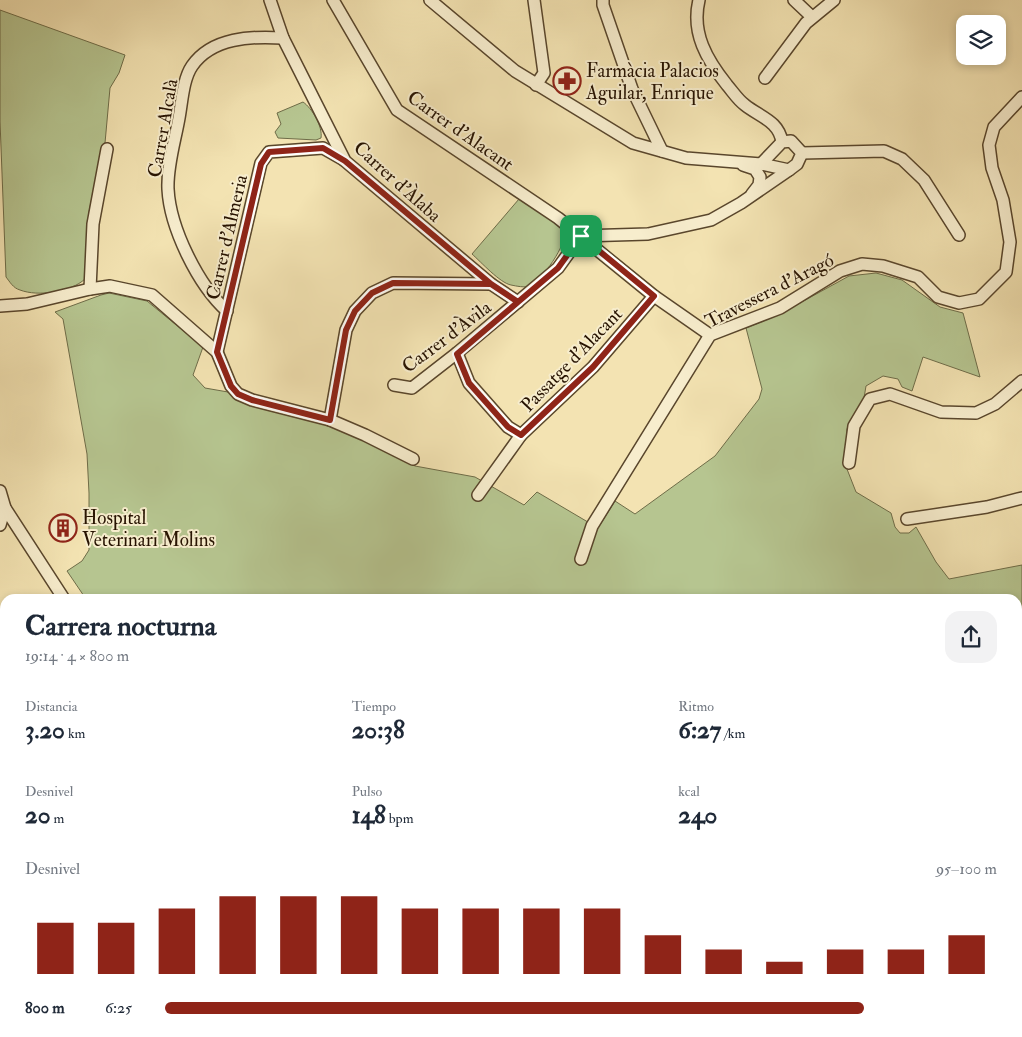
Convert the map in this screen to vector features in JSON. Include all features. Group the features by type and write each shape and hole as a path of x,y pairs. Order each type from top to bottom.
{"street":[{"name":"Carrer d'Àlaba","path":"270,0 283,38 345,161 491,284 518,302"},
{"name":"Carrer d'Alacant","path":"333,0 397,110 558,218 654,296 710,335"},
{"path":"534,0 544,73 536,85"},
{"path":"603,0 603,5 632,89 662,151"},
{"path":"699,0 697,25 703,49 711,65 741,101 772,121 781,134 779,145 761,164"},
{"path":"794,0 812,17"},
{"path":"765,78 812,17 834,0"},
{"path":"433,1 476,40 536,85 627,140 686,158 761,164 789,170"},
{"name":"Carrer Alcalà","path":"227,311 215,300 195,269 170,206 169,169 185,85 192,66 207,52 222,44 247,37 283,38"},
{"name":"Travessera d'Aragó","path":"580,559 592,526 710,335 780,308 840,271 862,264 883,266 918,277 938,297 959,303 979,299 1006,272 1010,242 1003,200 992,168 989,145 994,127 1022,97"},
{"path":"332,138 323,148 345,161"},
{"path":"737,163 791,141 802,153 884,151 902,159 924,180 959,235"},
{"name":"Carrer d'Almeria","path":"217,352 261,164 269,152 323,148"},
{"path":"90,289 93,224 107,149"},
{"path":"581,236 648,234 711,220 749,198 789,170 797,164 802,153"},
{"path":"737,163 755,169 760,178 759,185 749,198"},
{"name":"Carrer d'Àvila","path":"394,385 412,388 457,354 558,268 581,236"},
{"path":"330,420 346,330 355,311 372,293 393,283 491,284"},
{"path":"0,306 27,304 110,286 152,295 217,352 231,386 238,394 252,400 330,420 413,459"},
{"name":"Passatge d'Alacant","path":"478,495 521,435 593,367 654,296"},
{"path":"457,354 469,383 508,427 521,435"},
{"path":"849,463 854,426 870,399 890,394 942,412 976,412 995,404 1022,381"},
{"path":"0,491 5,508 61,594"},
{"path":"908,519 987,507 1022,498"},
{"path":"0,525 5,508"}],"green space":[{"path":"0,10 125,55 119,73 110,88 104,154 96,177 89,212 85,279 71,287 54,292 36,293 20,290 6,277 0,121"},
{"path":"303,102 316,118 321,138 316,140 278,138 275,132 281,124 277,113"},
{"path":"519,199 560,227 564,237 558,253 547,270 535,283 526,287 511,285 502,280 472,254"},
{"path":"876,273 902,280 940,307 963,313 980,377 923,357 912,391 902,387 898,379 883,376 866,386 864,398 847,429 845,464 856,492 891,513 895,527 900,533 909,533 916,527 936,562 949,579 1022,565 1022,594 83,594 67,571 82,561 89,550 89,493 87,454 63,319 55,312 109,293 147,301 203,347 193,375 205,388 228,392 326,422 415,466 475,477 524,505 537,492 598,528 615,501 635,514 715,456 759,399 762,389 746,328 778,315 849,276"}],"place":[{"name":"Farmàcia Palacios Aguilar, Enrique","path":"567,81"},
{"name":"Hospital Veterinari Molins","path":"63,528"}],"route":[{"path":"581,236 558,268 518,302 491,284 393,283 372,293 355,311 346,330 330,420 252,400 238,394 231,386 217,352 261,164 269,152 293,148 323,148 345,161 491,284 518,302 457,354 469,383 508,427 521,435 593,367 654,296 581,236"}]}
